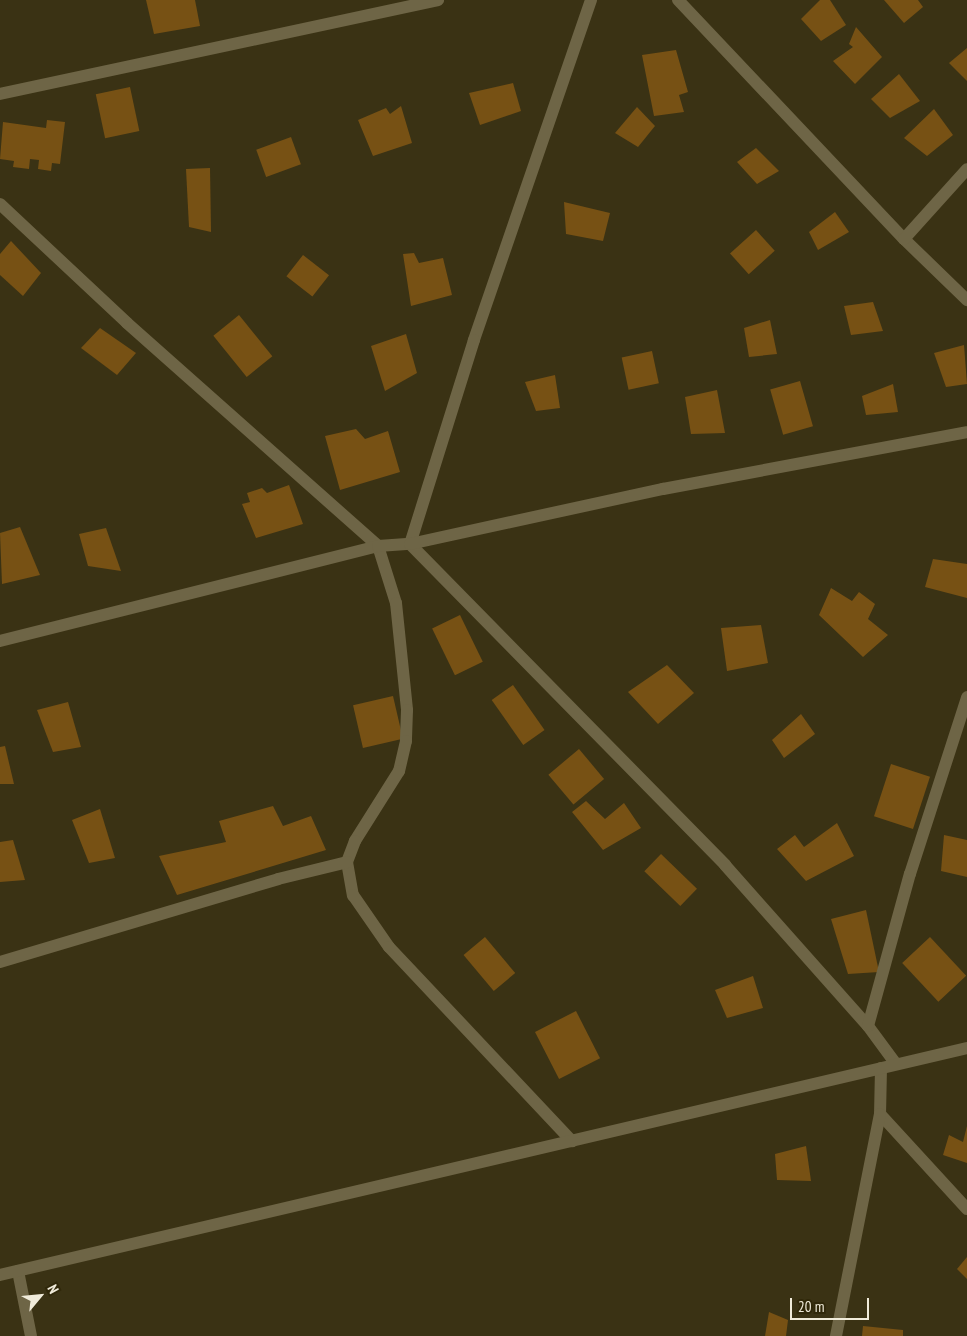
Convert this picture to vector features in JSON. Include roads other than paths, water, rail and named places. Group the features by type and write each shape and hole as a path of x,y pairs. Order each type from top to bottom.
{"street":[{"path":"0,94 438,0"},
{"path":"410,544 474,340 591,0"},
{"path":"678,0 904,239 967,300"},
{"path":"904,239 967,169"},
{"path":"0,204 120,316 378,546 396,603 407,710 406,740 399,771 355,841 347,862 353,895 390,947 572,1141"},
{"path":"0,641 378,546 410,544 663,489 967,432"},
{"path":"410,544 726,865 868,1026 896,1064"},
{"path":"868,1026 910,874 967,697"},
{"path":"0,962 347,862"},
{"path":"0,1275 967,1048"},
{"path":"836,1336 880,1114 881,1068"},
{"path":"880,1114 967,1209"},
{"path":"18,1271 31,1336"}]}
